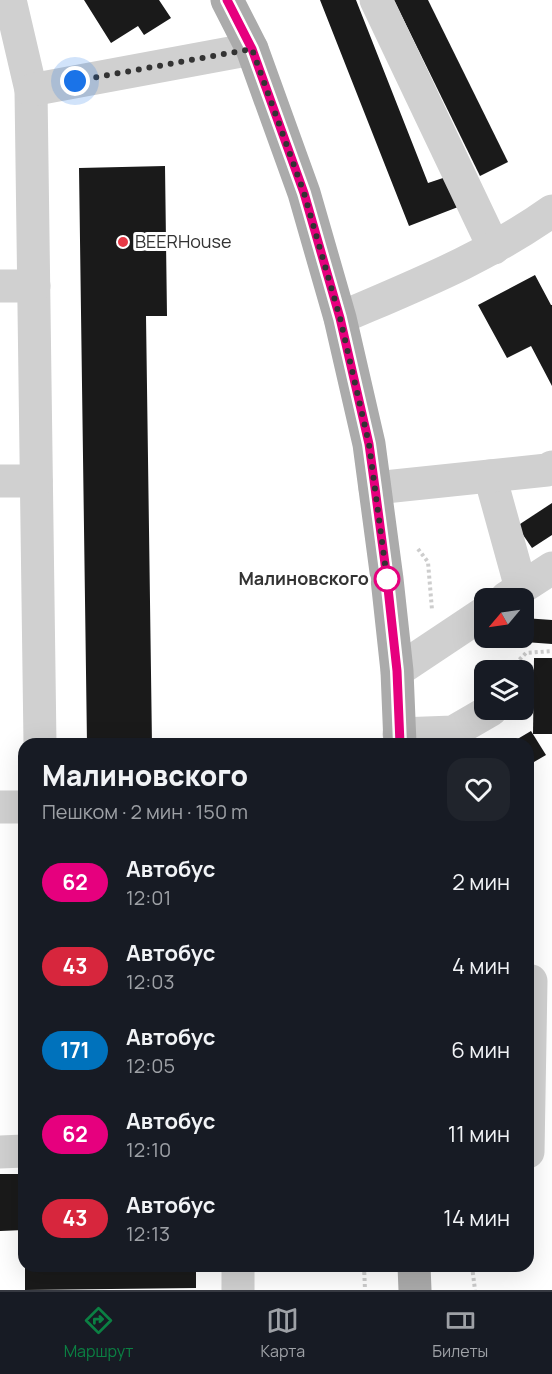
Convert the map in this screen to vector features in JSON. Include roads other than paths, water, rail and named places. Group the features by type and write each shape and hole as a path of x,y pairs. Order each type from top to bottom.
{"main road":[{"path":"227,0 252,49 304,193 340,318 369,444 397,671 400,738"},
{"path":"414,1272 415,1290"}],"street":[{"path":"10,0 31,90 40,738"},
{"path":"376,0 494,248"},
{"path":"31,90 252,49"},
{"path":"340,318 439,276 494,248 552,211"},
{"path":"0,286 34,286"},
{"path":"375,488 547,471 552,467"},
{"path":"490,476 512,588"},
{"path":"0,481 36,481"},
{"path":"521,588 552,568"},
{"path":"397,671 474,620"},
{"path":"408,738 453,732 474,720"},
{"path":"0,807 18,807"},
{"path":"534,1038 537,981"},
{"path":"0,1152 18,1151"},
{"path":"238,1272 238,1290"}],"place":[{"name":"BEERHouse","path":"123,242"},
{"name":"Малиновского","path":"387,579"}]}
